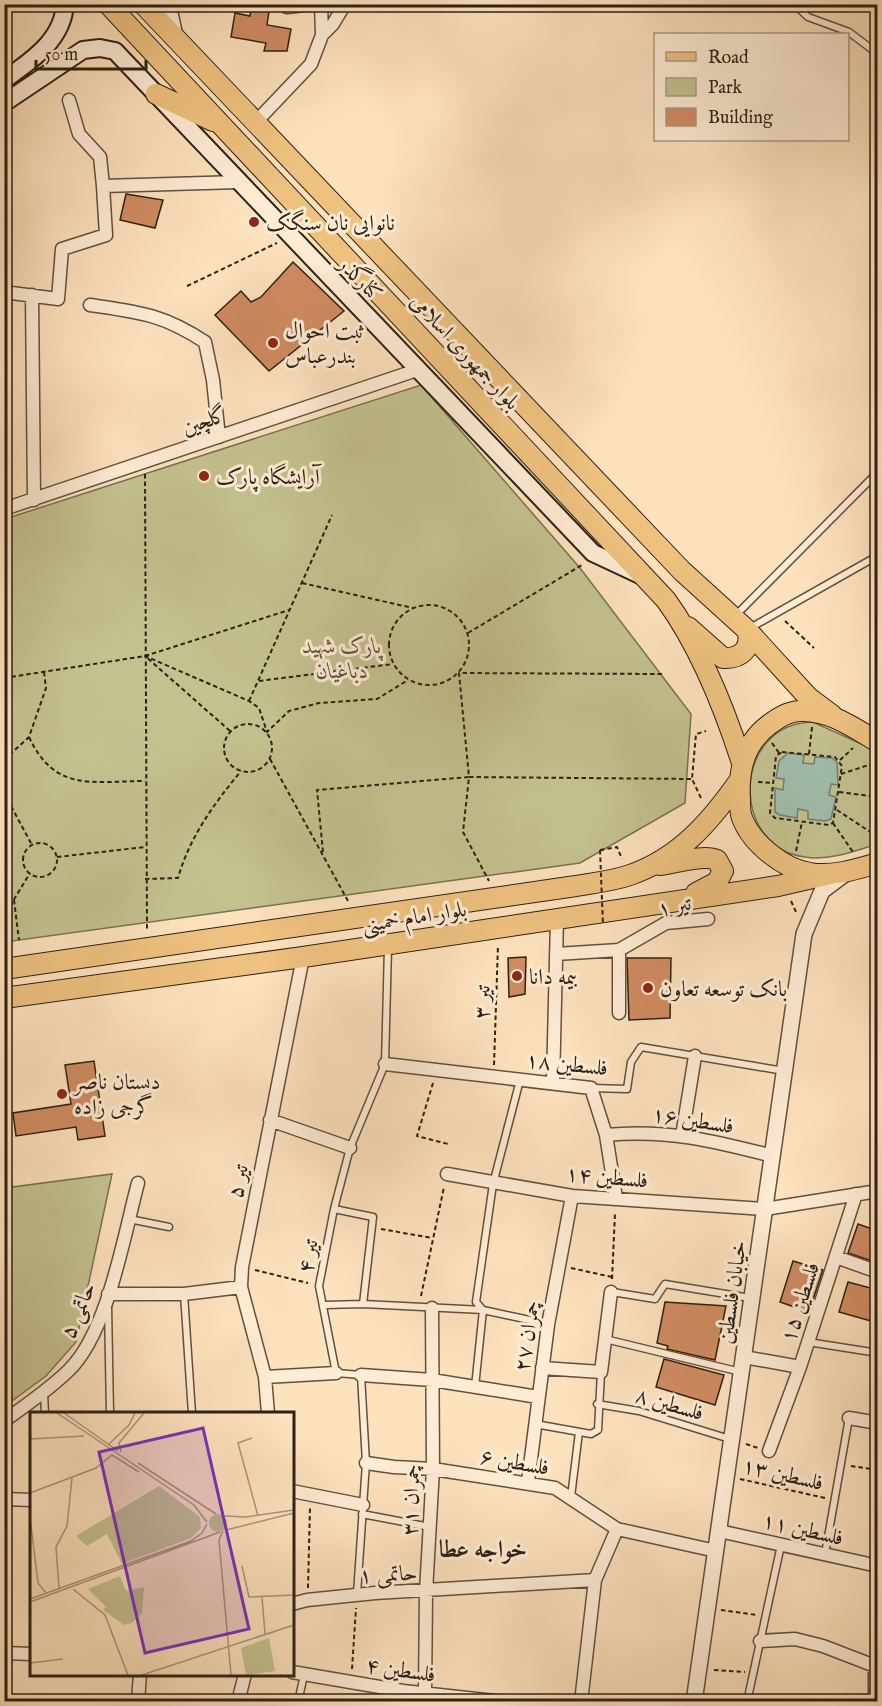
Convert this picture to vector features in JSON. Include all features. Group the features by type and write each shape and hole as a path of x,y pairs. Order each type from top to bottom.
{"main road":[{"path":"4,80 53,39 62,21 65,4"},
{"name":"بلوار جمهوری اسلامی","path":"108,4 647,578 680,619 729,722 744,775 741,817 780,863 826,882"},
{"name":"بلوار جمهوری اسلامی","path":"143,4 176,42 682,571 740,624 808,697 832,715"},
{"name":"کنارگذر","path":"4,103 77,53 91,48 115,51 593,553 647,578"},
{"path":"156,94 223,126"},
{"path":"680,619 723,658 736,658 744,653 749,641 740,624"},
{"name":"بلوار امام خمینی","path":"4,969 628,876 654,865 682,848 700,831 744,775 753,740 782,716 802,710 832,715"},
{"path":"832,715 868,742"},
{"path":"654,865 687,862 704,857 717,860 723,871 720,879 686,900"},
{"name":"بلوار امام خمینی","path":"4,998 388,945 778,886 826,882 850,858 878,863"}],"street":[{"path":"168,4 176,42"},
{"path":"287,7 313,4"},
{"path":"254,124 311,64 322,35 323,4 337,7 344,4"},
{"path":"322,35 333,24 344,4"},
{"path":"4,292 58,299 62,249 106,235 100,157 79,134 69,100"},
{"path":"103,186 239,182"},
{"path":"32,296 34,500"},
{"path":"90,305 143,312 178,324 205,342 213,380 219,437"},
{"name":"گلچین","path":"4,509 417,369"},
{"name":"خیابان فلسطین","path":"694,1701 804,934 826,882"},
{"path":"553,1083 557,919"},
{"name":"تیر ۱","path":"556,954 620,950 666,923 708,919"},
{"path":"619,1013 620,950"},
{"name":"تیر ۵","path":"268,1412 265,1377 241,1287 242,1267 303,957"},
{"path":"682,1136 695,1056"},
{"name":"فلسطین ۱۸","path":"385,1064 591,1088"},
{"path":"591,1088 606,1135 616,1198"},
{"path":"270,1120 350,1148"},
{"name":"فلسطین ۱۶","path":"606,1135 639,1132 693,1136 773,1155"},
{"name":"فلسطین ۱۴","path":"447,1174 493,1185 572,1196 765,1209 878,1191"},
{"name":"حاتمی ۵","path":"4,1421 71,1369 90,1341 108,1294 138,1183"},
{"name":"فلسطین ۱۵","path":"743,1365 800,1367 856,1194"},
{"name":"چمران ۲۷","path":"528,1482 548,1324 572,1196"},
{"path":"836,1257 878,1272"},
{"path":"108,1294 184,1294 241,1287"},
{"path":"542,1368 601,1372 611,1292"},
{"name":"چمران ۳۱","path":"425,1694 426,1592 433,1469 432,1308"},
{"path":"769,1451 800,1367"},
{"path":"265,1377 336,1373"},
{"path":"361,1375 432,1380 538,1397"},
{"path":"849,1418 878,1423"},
{"name":"فلسطین ۶","path":"366,1463 433,1469 555,1488 617,1529 716,1551"},
{"path":"294,1491 362,1510"},
{"path":"4,1499 30,1500"},
{"path":"581,1701 594,1580 617,1529"},
{"name":"فلسطین ۱۱","path":"719,1531 878,1566"},
{"name":"حاتمی ۱","path":"294,1603 357,1595 594,1580"},
{"path":"760,1641 795,1639 823,1646 875,1666 875,1701"},
{"path":"4,1653 30,1654"},
{"name":"فلسطین ۴","path":"298,1673 402,1696 425,1694 504,1701"},
{"path":"138,1701 140,1676"},
{"path":"238,1701 244,1676"}],"lane":[{"path":"794,4 808,17 849,32 878,54"},
{"path":"740,624 878,472"},
{"path":"740,624 872,559 878,561"},
{"name":"تیر ۴","path":"336,1373 325,1305 319,1286 334,1209 350,1148 385,1064 388,945"},
{"name":"فلسطین ۱۸","path":"591,1088 627,1089 631,1062 641,1047 785,1071"},
{"path":"475,1387 483,1310 476,1302 493,1185 520,1079"},
{"path":"334,1209 374,1217 363,1304"},
{"path":"128,1219 169,1227"},
{"path":"611,1292 656,1299 665,1284 752,1299"},
{"path":"108,1294 110,1412"},
{"path":"184,1294 192,1412"},
{"path":"325,1305 363,1304 483,1310 548,1324"},
{"path":"604,1339 743,1365"},
{"path":"808,1342 878,1353"},
{"path":"536,1424 591,1434 598,1430 597,1404 601,1372"},
{"path":"336,1373 361,1375 366,1463 357,1595"},
{"path":"44,1392 45,1412"},
{"name":"فلسطین ۸","path":"597,1404 639,1411 732,1440"},
{"path":"825,1554 839,1464 849,1418"},
{"path":"570,1497 579,1432"},
{"path":"362,1510 431,1527"},
{"path":"747,1701 781,1544"},
{"path":"298,1673 298,1701"}],"path":[{"path":"187,286 290,236"},
{"path":"147,462 145,922 152,948"},
{"path":"249,701 332,515"},
{"path":"468,633 580,568 593,553"},
{"path":"302,582 413,608 435,605 446,608 463,622 468,633 469,654 459,673 451,680 429,686 408,680 393,664 389,651 389,638 402,615 413,608"},
{"path":"4,678 146,656 289,610"},
{"path":"781,618 814,648"},
{"path":"146,656 249,701 259,708 272,745 270,759 347,895 351,919"},
{"path":"146,656 230,731"},
{"path":"258,681 393,664"},
{"path":"4,760 29,737 46,688 44,671"},
{"path":"459,673 662,674"},
{"path":"459,673 469,777 463,832 489,876 492,898"},
{"path":"267,732 289,711 319,703 377,699 408,680"},
{"path":"809,754 813,722"},
{"path":"267,732 255,725 242,724 230,731 224,746 228,762 242,771 258,770 270,759"},
{"path":"700,798 692,779 696,734 706,730"},
{"path":"29,737 39,757 56,774 74,780 97,783 145,781"},
{"path":"765,746 769,740 779,753 769,811 772,816"},
{"path":"840,760 868,742"},
{"path":"779,753 809,754 834,757 840,760"},
{"path":"840,760 841,774 837,810 833,823 850,858 860,850"},
{"path":"841,774 878,762"},
{"path":"145,879 178,878 185,856 207,813 242,771"},
{"path":"744,775 773,783"},
{"path":"322,852 317,790 469,777 692,779"},
{"path":"839,792 878,797"},
{"path":"4,793 32,845"},
{"path":"837,810 878,837"},
{"path":"764,819 772,816 802,822 829,825 833,823"},
{"path":"788,852 796,856 802,822"},
{"path":"30,873 46,875 55,868 57,857 48,844 32,845"},
{"path":"30,873 23,858 32,845"},
{"path":"57,857 145,846"},
{"path":"603,925 600,850 617,847"},
{"path":"4,911 14,900 30,873"},
{"path":"14,900 19,940"},
{"name":"تیر ۳","path":"493,1077 498,928"},
{"path":"437,1070 417,1136 448,1143"},
{"path":"418,1307 447,1174"},
{"path":"611,1292 616,1198"},
{"path":"372,1228 433,1238"},
{"path":"559,1265 612,1277"},
{"path":"242,1267 319,1286"},
{"path":"732,1440 769,1451"},
{"path":"839,1464 878,1470"},
{"name":"فلسطین ۱۳","path":"726,1476 834,1500"},
{"path":"307,1600 310,1494"},
{"path":"351,1683 357,1595"},
{"path":"708,1609 766,1616"},
{"path":"699,1669 753,1672"}],"green space":[{"name":"پارک شهید دباغیان","path":"421,385 580,568 691,714 685,803 580,863 5,942 5,519"},
{"path":"813,722 877,751 877,844 833,856 814,858 780,849 763,832 753,811 750,786 755,763 767,742 786,728"},
{"path":"112,1174 76,1342 46,1376 5,1406 5,1188"}],"shaded area":[{"path":"788,753 804,755 803,763 814,764 815,757 832,758 837,762 838,785 831,784 829,795 836,797 831,819 825,821 808,819 808,811 798,809 797,818 775,812 775,788 783,790 784,779 776,778 779,761"}],"building":[{"path":"251,4 270,4 267,25 291,29 287,51 264,51 266,43 231,37 235,13 250,16"},
{"path":"126,194 163,200 155,228 120,220"},
{"name":"ثبت احوال بندرعباس","path":"293,262 344,311 269,371 215,315 241,291 251,302 261,297"},
{"name":"بیمه دانا","path":"526,957 525,994 509,997 508,958"},
{"name":"بانک توسعه تعاون","path":"627,958 671,958 670,1018 629,1020"},
{"path":"94,1061 105,1136 78,1140 76,1127 16,1136 13,1113 71,1104 65,1065"},
{"path":"858,1224 878,1231 878,1263 848,1253"},
{"path":"793,1261 823,1270 809,1312 780,1302"},
{"path":"848,1282 878,1290 878,1323 839,1312"},
{"path":"665,1302 726,1306 715,1360 667,1349 668,1346 657,1343"},
{"path":"664,1359 724,1375 715,1405 656,1387"}],"place":[{"name":"نانوایی نان سنگک","path":"254,222"},
{"name":"ثبت احوال بندرعباس","path":"273,343"},
{"name":"آرایشگاه پارک","path":"204,476"},
{"name":"بیمه دانا","path":"517,976"},
{"name":"بانک توسعه تعاون","path":"648,988"},
{"name":"دبستان ناصر گرجی زاده","path":"62,1094"}],"district":[{"name":"خواجه عطا","path":"483,1549"}]}
